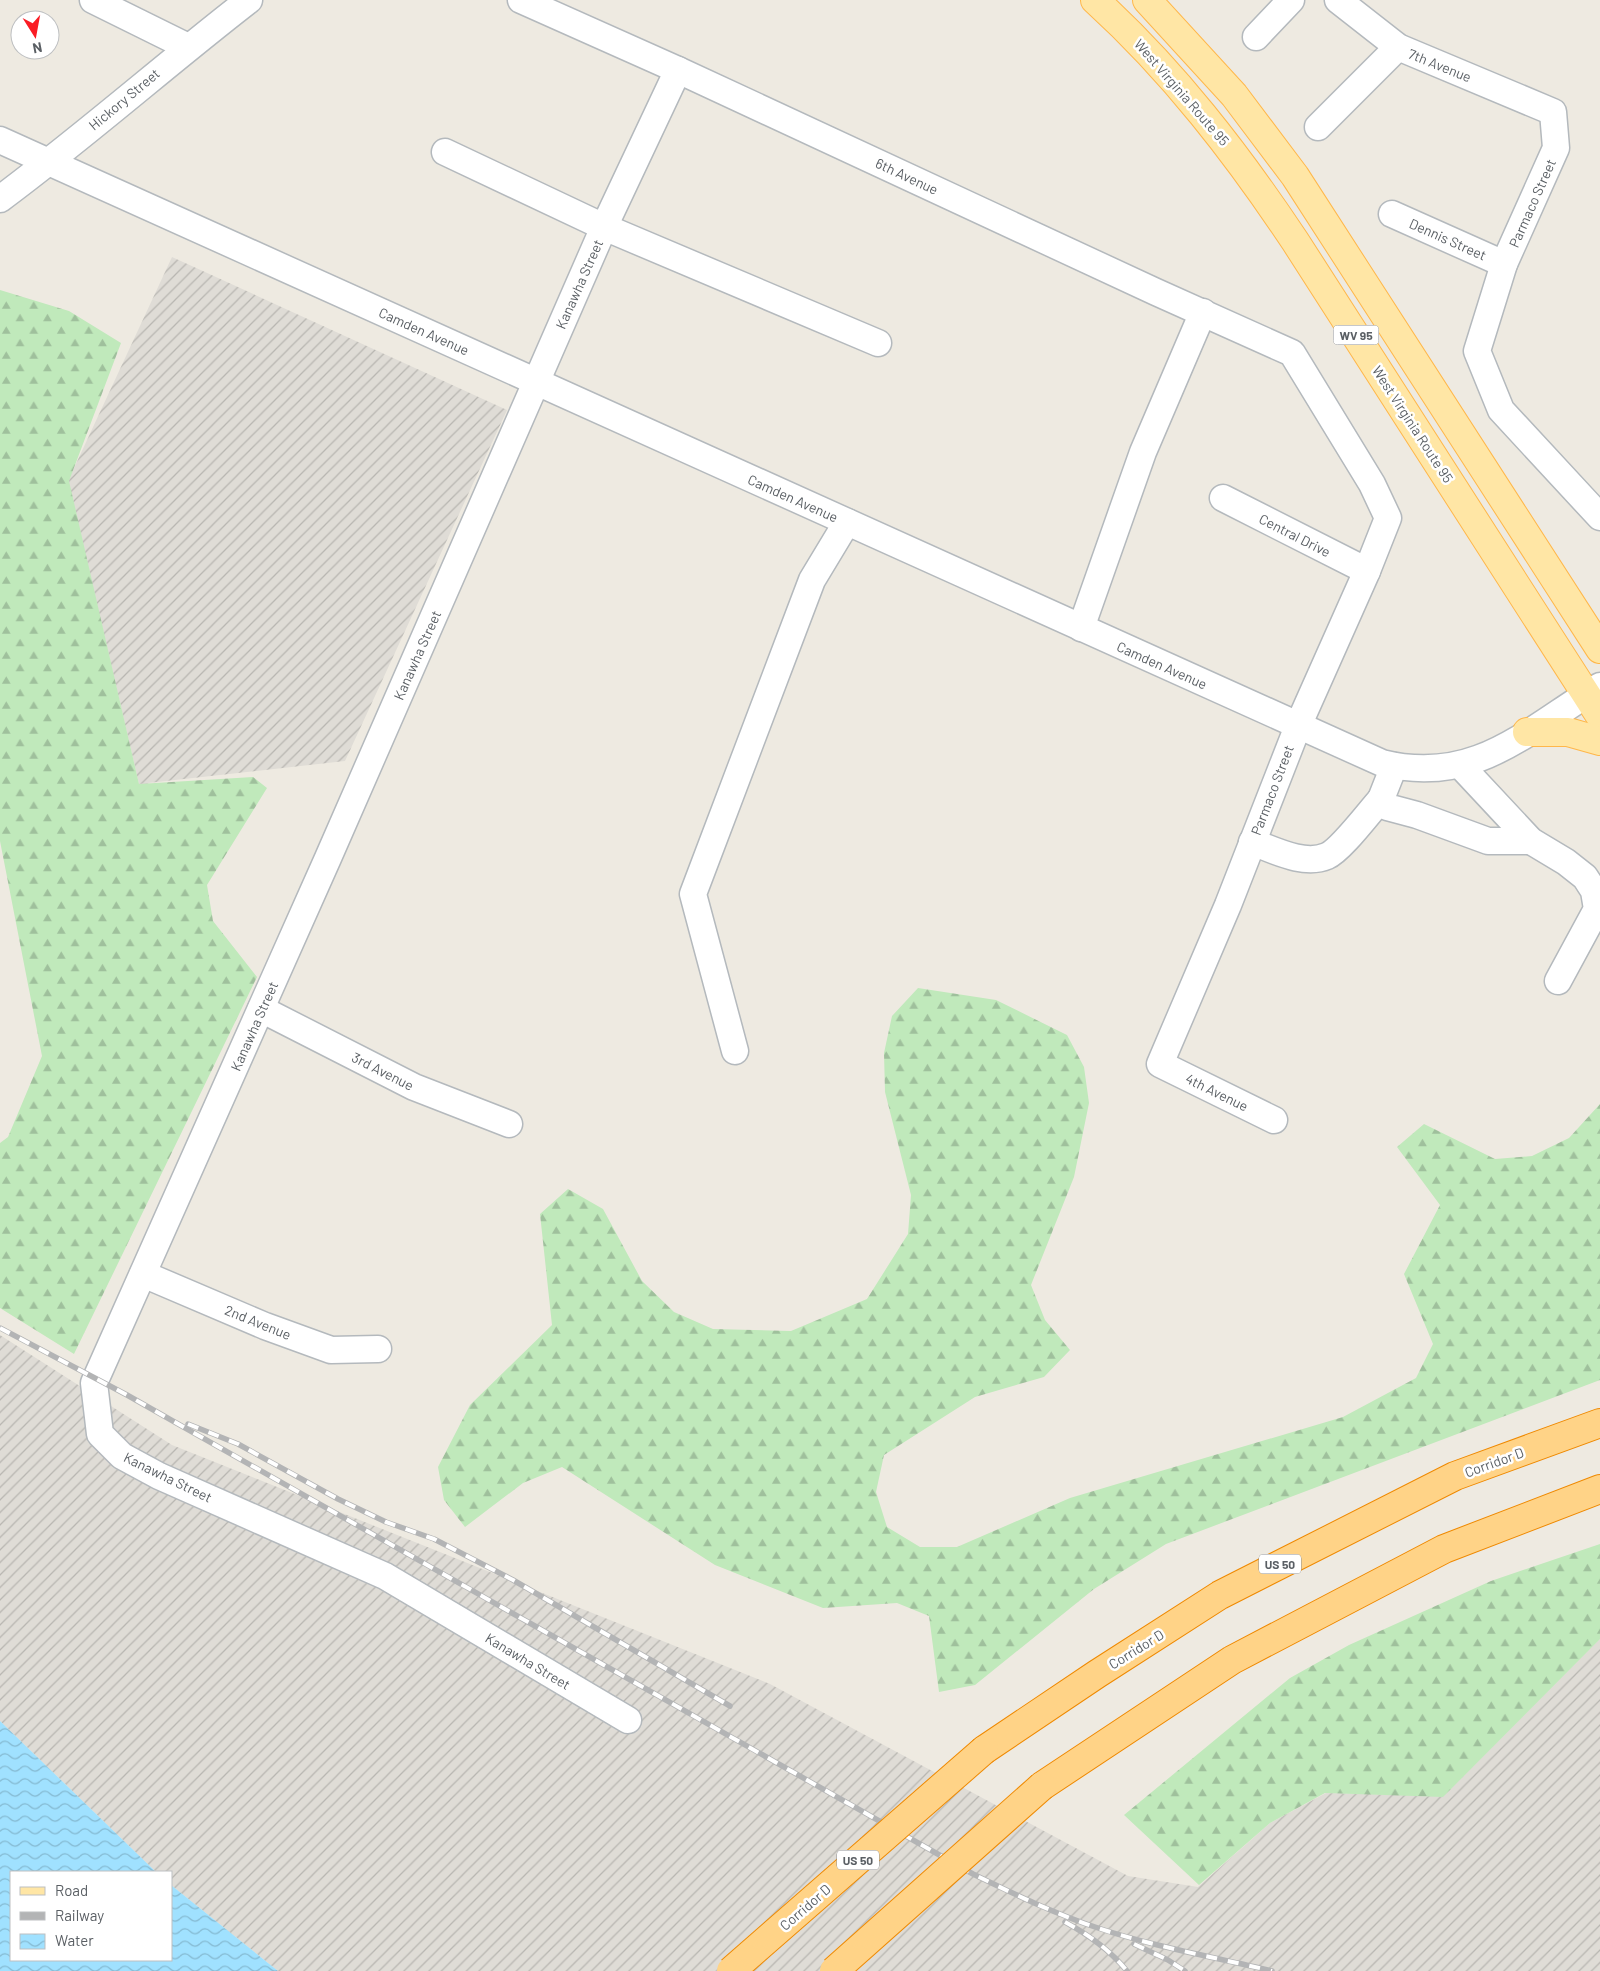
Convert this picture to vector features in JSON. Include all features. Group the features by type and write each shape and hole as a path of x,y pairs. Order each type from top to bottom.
{"highway":[{"name":"Corridor D","path":"731,1971 984,1750 1220,1595 1455,1476 1600,1423"},
{"path":"834,1971 1042,1786 1232,1660 1444,1549 1600,1489"}],"main road":[{"name":"West Virginia Route 95","path":"1095,0 1162,67 1208,120 1253,178 1296,240 1595,699"},
{"name":"WV 95","path":"1147,0 1234,94 1295,176 1600,649"},
{"path":"1527,732 1568,732 1600,742"}],"street":[{"path":"93,0 188,47"},
{"name":"Hickory Street","path":"0,199 49,163 188,47 249,0"},
{"name":"6th Avenue","path":"521,0 678,70 1147,288 1292,353 1372,484 1388,518"},
{"path":"1256,37 1291,0"},
{"name":"7th Avenue","path":"1338,0 1398,47 1553,112"},
{"path":"1318,127 1398,47"},
{"name":"Kanawha Street","path":"628,1720 385,1576 159,1476 122,1456 100,1434 94,1383 261,1009 604,227 678,70"},
{"name":"Parmaco Street","path":"1553,112 1556,148 1504,264 1477,350 1501,410 1600,516"},
{"name":"Camden Avenue","path":"0,140 1364,756 1394,766 1425,769 1460,766 1489,755 1527,732 1595,699"},
{"path":"445,152 604,227 878,343"},
{"name":"Dennis Street","path":"1392,214 1504,264"},
{"path":"1081,628 1144,452 1203,312"},
{"name":"Central Drive","path":"1223,498 1367,572"},
{"name":"Parmaco Street","path":"1160,1064 1298,726 1367,572 1388,518"},
{"path":"734,1051 693,894 812,580 847,522"},
{"path":"1252,842 1289,856 1328,856 1381,799 1394,766"},
{"path":"1460,766 1531,841 1586,877 1594,891 1597,909 1558,981"},
{"path":"1381,799 1387,807 1417,815 1488,841 1531,841"},
{"name":"3rd Avenue","path":"261,1009 414,1088 509,1124"},
{"name":"4th Avenue","path":"1160,1064 1274,1120"},
{"name":"2nd Avenue","path":"143,1274 265,1326 331,1350 378,1349"}],"shaded area":[{"path":"172,257 507,410 345,761 139,784 68,481"},
{"path":"0,1335 172,1445 770,1684 1128,1876 1198,1887 1270,1823 1326,1793 1443,1796 1600,1639 1600,1971 278,1971 172,1886 172,1871 155,1871 0,1721"}],"green space":[{"path":"0,290 69,311 121,343 69,481 139,784 253,777 267,788 207,885 213,921 257,977 74,1354 0,1308 0,1143 8,1137 42,1056 0,841"},
{"path":"918,988 996,1000 1067,1035 1084,1067 1089,1103 1074,1177 1031,1285 1045,1320 1070,1350 1044,1377 975,1397 884,1455 876,1492 887,1527 920,1547 957,1547 1070,1498 1343,1417 1416,1378 1433,1344 1404,1274 1440,1205 1397,1147 1424,1124 1495,1159 1532,1156 1569,1138 1600,1104 1600,1380 1166,1544 1094,1589 975,1685 939,1692 929,1616 897,1603 823,1608 715,1565 562,1467 523,1483 465,1527 444,1500 438,1467 470,1405 552,1325 540,1214 568,1189 603,1209 642,1281 674,1312 713,1329 791,1331 867,1299 908,1234 911,1195 885,1092 884,1053 892,1016"},
{"path":"1600,1544 1600,1639 1443,1797 1325,1793 1270,1823 1199,1885 1124,1815 1290,1678 1349,1645 1491,1581"}],"water":[{"path":"0,1721 155,1871 10,1871 10,1961 172,1961 172,1886 278,1971 0,1971"}],"railway":[{"path":"0,1328 127,1395 973,1874 1050,1910 1119,1935 1272,1971"},
{"path":"188,1424 238,1444 338,1499 386,1522 434,1539 513,1580 730,1706"},
{"path":"1065,1922 1099,1944 1114,1956 1127,1971"},
{"path":"1134,1944 1168,1960 1185,1971"}]}
